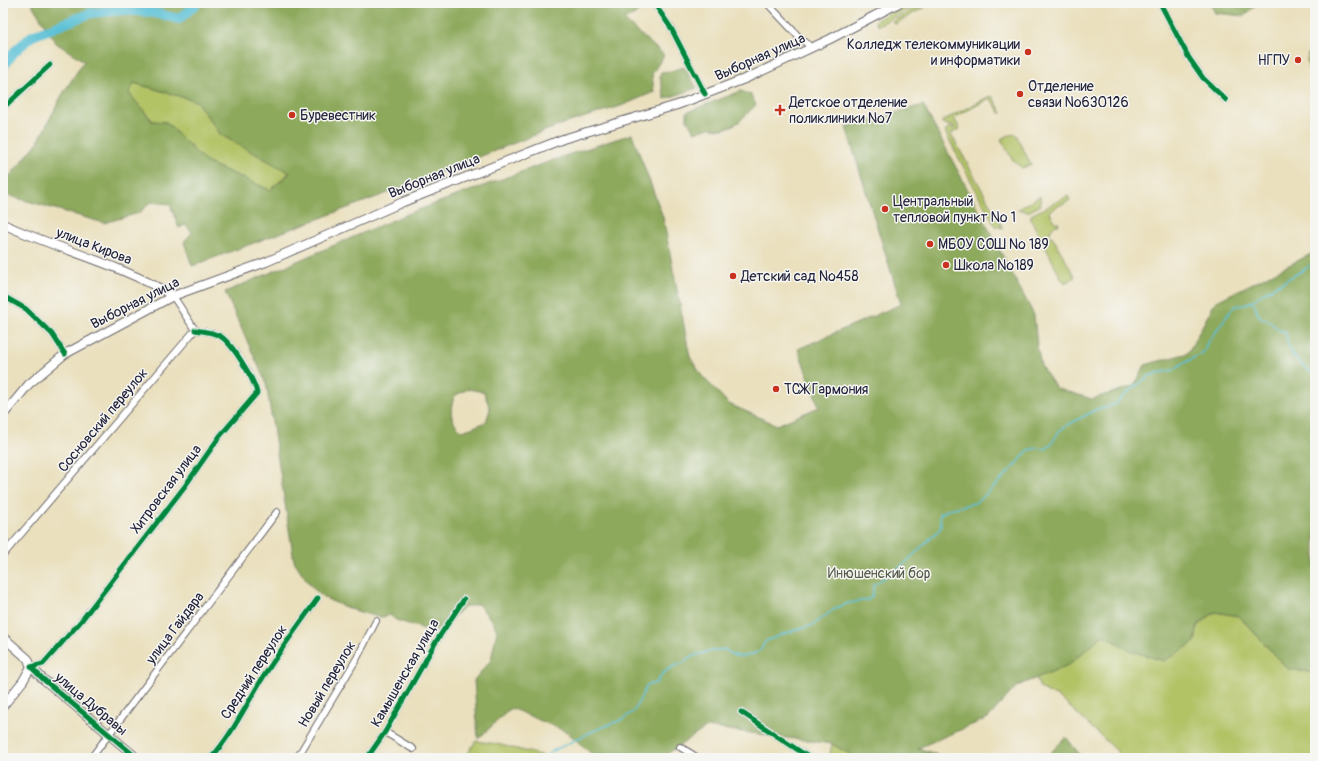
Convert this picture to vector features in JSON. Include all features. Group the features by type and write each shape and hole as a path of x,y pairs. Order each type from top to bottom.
{"main road":[{"name":"Выборная улица","path":"3,415 29,384 65,354 173,296 266,262 403,202 563,139 670,107 747,78 812,48 899,3"},
{"name":"улица Кирова","path":"3,224 121,270 154,284 173,296"},
{"name":"улица Дубравы","path":"3,637 14,645 28,659 31,667 43,679 137,758"},
{"path":"3,706 23,681 31,667"}],"street":[{"path":"654,3 671,28 705,94"},
{"path":"767,3 798,36 812,48"},
{"path":"1160,3 1189,58 1203,78 1226,100"},
{"path":"3,108 50,65"},
{"path":"173,296 195,330"},
{"path":"4,298 26,309 52,334 65,354"},
{"name":"Сосновский переулок","path":"3,556 195,330"},
{"name":"Хитровская улица","path":"31,667 43,664 81,621 185,486 220,436 257,393 255,386 233,350 220,336 195,330"},
{"name":"улица Гайдара","path":"91,758 278,512"},
{"name":"Средний переулок","path":"211,758 217,752 238,721 260,682 318,598"},
{"name":"Камышенская улица","path":"366,758 385,732 437,640 464,599"},
{"name":"Новый переулок","path":"297,758 357,658 376,621"},
{"path":"740,712 810,758"},
{"name":"Камышенская улица","path":"385,732 413,749"},
{"path":"680,747 698,758"}],"green space":[{"path":"31,3 591,3 594,5 600,3 648,3 649,6 624,20 664,55 652,74 654,92 621,106 560,125 393,191 192,266 184,242 192,232 185,225 179,228 170,204 151,202 139,213 104,223 3,194 3,184 38,142 62,95 84,61 56,43","holes":["134,83 196,101 221,135 290,173 270,190 206,162 166,122 152,121 129,93"]},
{"path":"907,3 919,3 877,26 875,21"},
{"path":"924,3 932,3 895,24 892,21"},
{"path":"1210,3 1254,3 1254,7 1244,16 1215,13"},
{"path":"1315,38 1315,80 1307,64 1307,59"},
{"path":"684,67 697,88 665,99 660,78 661,72"},
{"path":"134,83 196,101 221,135 290,172 270,190 206,162 166,122 153,121 128,93"},
{"path":"741,91 751,95 756,105 740,121 723,129 710,128 695,132 687,120 687,112"},
{"path":"990,96 993,97 1002,113 1001,114 990,98 954,118 960,129 951,134 1003,228 995,226 945,132 949,127 954,129 955,127 951,126 953,123 950,126 942,123 942,121"},
{"name":"Инюшенский бор","path":"923,105 1034,315 1037,346 1041,366 1056,388 1092,399 1134,386 1145,365 1188,353 1215,302 1315,252 1315,673 1288,669 1239,616 1215,612 1198,625 1195,642 1164,661 1132,651 1103,635 1068,665 1017,686 988,718 918,748 947,758 857,758 832,744 707,727 661,758 596,758 567,732 511,708 478,739 474,680 491,660 497,631 493,622 478,604 465,607 434,632 396,620 390,615 382,617 359,612 327,599 310,584 294,561 266,383 225,292 407,214 567,155 632,134 663,217 690,357 702,376 729,404 777,425 819,407 798,349 901,304 846,127","holes":["468,389 484,392 490,409 486,422 462,431 455,423 451,411 454,396"]},
{"path":"1016,134 1031,165 1022,168 1012,159 1001,139 1009,135"},
{"path":"1040,196 1041,205 1028,212 1018,209"},
{"path":"1068,196 1070,200 1049,211 1056,223 1058,222 1059,225 1056,225 1050,233 1043,236 1039,235 1031,220 1031,215"},
{"path":"1052,236 1075,277 1067,282 1064,282 1061,278 1044,244 1048,237"},
{"path":"1215,612 1239,616 1288,669 1315,673 1315,686 1312,687 1315,688 1315,758 1119,758 1117,751 1060,698 1040,688 1036,678 1068,665 1103,635 1132,651 1194,642 1198,625"},
{"path":"1066,737 1081,756 1079,758 1045,758"},
{"path":"476,741 497,744 547,758 465,758"},
{"path":"832,744 857,758 829,758"}],"waterway":[{"path":"3,67 14,52 32,36 91,13 122,10 150,12 179,19 197,3"},
{"path":"544,758 553,751 591,732 623,719 634,711 647,685 656,683 663,673 674,666 685,662 688,658 706,652 725,649 735,656 751,655 760,650 766,641 813,625 836,608 849,603 867,600 872,597 874,585 904,564 939,530 941,527 940,514 949,509 975,503 1006,475 1029,450 1047,448 1051,445 1059,431 1066,426 1097,409 1116,404 1122,397 1149,376 1174,370 1204,352 1206,345 1234,306 1244,305 1252,301 1315,262"},
{"path":"1252,302 1262,319 1268,320 1279,330 1285,332 1292,354 1302,365 1315,374"}],"cycle path":[{"path":"654,3 671,28 705,94"},
{"path":"1160,3 1189,58 1203,78 1226,100"},
{"path":"3,108 50,65"},
{"path":"3,296 26,309 52,334 65,354"},
{"path":"137,758 43,679 31,667 43,664 81,621 185,486 220,436 257,393 252,379 242,362 225,340 220,336 195,330"},
{"path":"211,758 231,732 273,662 318,598"},
{"path":"367,758 385,732 437,640 464,599"},
{"path":"741,712 810,758"}],"place":[{"name":"Колледж телекоммуникации и информатики","path":"1028,52"},
{"name":"НГПУ","path":"1298,60"},
{"name":"Отделение связи №630126","path":"1020,94"},
{"name":"Детское отделение поликлиники №7","path":"780,110"},
{"name":"Буревестник","path":"292,115"},
{"name":"Центральный тепловой пункт № 1","path":"885,209"},
{"name":"МБОУ СОШ № 189","path":"930,244"},
{"name":"Школа №189","path":"946,265"},
{"name":"Детский сад №458","path":"733,276"},
{"name":"ТСЖ Гармония","path":"776,389"}]}
